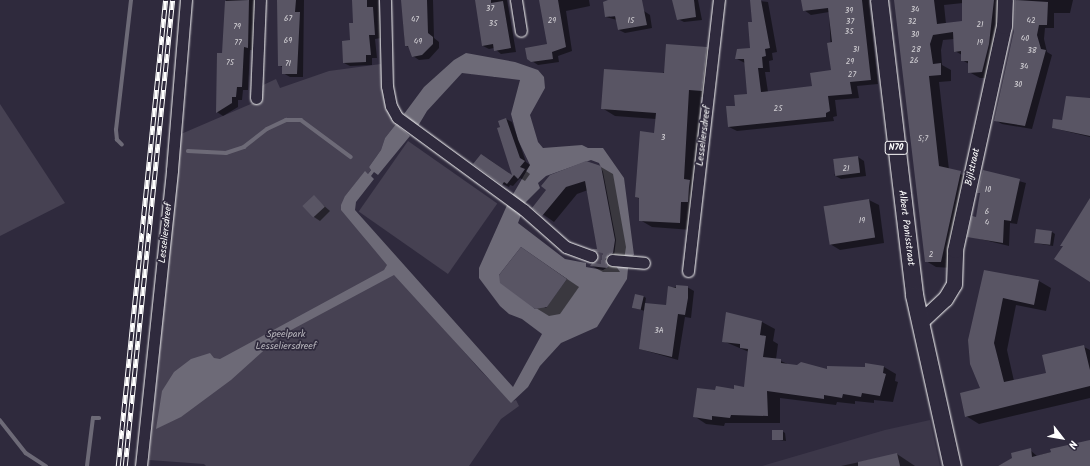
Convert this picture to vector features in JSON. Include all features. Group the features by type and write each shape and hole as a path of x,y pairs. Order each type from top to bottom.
{"main road":[{"name":"Albert Panisstraat","path":"879,0 902,201 920,322 950,460"}],"street":[{"name":"Lesseliersdreef","path":"142,466 172,170 186,0"},
{"path":"256,98 255,80 258,74 260,0"},
{"path":"385,0 384,55 391,106 397,117 524,210 566,247 591,256"},
{"path":"516,0 521,31"},
{"name":"Lesseliersdreef","path":"688,271 719,0"},
{"name":"Bijlstraat","path":"920,322 945,299 954,284 955,250 1004,26 1005,0"},
{"path":"612,260 644,263"}],"shaded area":[{"path":"466,53 515,62 538,70 544,77 545,88 530,115 538,142 543,148 582,145 588,148 603,148 624,178 634,255 629,258 627,279 597,327 561,343 540,366 528,387 511,403 394,275 280,336 231,380 181,417 156,429 162,391 174,372 191,359 210,353 214,358 220,359 384,270 387,265 341,210 341,205 345,196 365,171 368,174 371,170 369,167 381,150 385,138 396,124 410,136 378,175 374,172 371,176 374,179 356,202 355,210 513,387 542,334 522,319 509,314 500,306 479,278 479,268 508,203 530,165 518,140 511,114 520,80 462,73 427,111 418,126 404,114 424,87 454,60","holes":["591,160 599,163 603,172 616,240 613,264 603,270 586,267 586,263 565,259 518,223 521,215 516,212 540,188 538,183 546,176","521,247 567,279 546,308 542,306 535,309 499,275"]},
{"path":"930,420 940,466 762,466 885,430"}],"green space":[{"name":"Speelpark Lesseliersdreef","path":"381,64 383,87 396,124 385,138 381,150 369,167 371,169 368,174 365,172 345,196 367,241 480,370 511,402 516,400 519,406 501,419 469,466 206,466 204,464 149,460 181,134 260,100 261,86 276,79 280,88 329,71"},
{"path":"0,104 65,203 0,236"},
{"path":"408,141 497,204 448,274 359,211"}],"building":[{"path":"249,0 248,48 244,47 242,87 237,87 236,97 232,97 232,103 216,113 217,53 222,53 225,1"},
{"path":"277,0 296,0 295,12 300,12 297,74 282,74 282,66 278,66"},
{"path":"352,0 367,0 367,7 373,7 375,35 369,35 371,55 366,55 366,62 343,63 342,41 350,40 349,23 353,23"},
{"path":"401,0 427,0 428,33 433,37 433,44 422,55 412,57 408,46 405,46"},
{"path":"475,0 491,0 491,3 503,1 511,48 494,51 493,44 482,46"},
{"path":"539,0 558,0 566,47 552,52 553,59 531,62 527,59 525,48 547,44"},
{"path":"608,0 642,0 647,25 618,30 615,16 605,17 603,2"},
{"path":"672,0 694,0 696,17 677,20"},
{"path":"750,0 761,0 770,48 765,49 766,56 762,57 763,68 758,68 761,92 812,86 810,73 831,70 827,43 832,42 828,8 803,11 801,0 862,0 871,80 850,82 852,94 828,96 830,111 826,113 826,117 728,127 726,106 735,106 734,95 747,94 744,59 735,59 737,49 750,48 748,22 752,22"},
{"path":"894,0 934,0 937,24 962,21 962,0 994,0 989,44 982,72 968,73 968,61 961,61 961,51 954,52 953,32 933,35 930,44 933,64 941,63 941,75 929,76 939,166 961,171 941,262 925,262"},
{"path":"1015,0 1048,2 1047,25 1039,25 1037,35 1041,49 1046,50 1025,126 994,121 1014,31"},
{"path":"666,44 707,47 702,91 689,90 684,179 690,180 688,202 681,202 680,223 639,221 639,198 635,197 640,131 654,133 656,113 601,109 604,69 664,73"},
{"path":"1066,96 1090,98 1090,136 1052,128 1053,119 1062,120"},
{"path":"506,118 520,158 525,161 520,167 525,169 518,179 514,175 507,184 504,182 502,185 473,164 481,154 512,175 497,128 500,127 498,121"},
{"path":"858,156 860,173 835,176 833,159"},
{"path":"586,161 601,166 615,240 613,253 605,259 609,266 607,268 590,266 598,255 592,249 597,249 585,181 566,187 542,216 532,208 546,190 541,186 550,175"},
{"path":"983,170 1020,179 1011,221 1004,220 1003,243 967,237 972,216 976,217 980,193 977,193"},
{"path":"314,195 325,207 313,218 302,206"},
{"path":"1090,198 1090,282 1054,259 1063,246 1060,246"},
{"path":"869,199 875,238 830,245 824,206"},
{"path":"1036,229 1052,231 1050,245 1034,243"},
{"path":"521,247 567,279 547,307 535,309 500,283 499,275"},
{"path":"984,270 1039,280 1034,305 1003,298 994,343 1004,382 1046,373 1042,355 1084,345 1090,370 1090,386 965,417 960,393 980,388 970,364 968,340"},
{"path":"676,285 688,286 688,298 685,315 678,314 672,357 639,349 645,303 666,305 668,286 676,288"},
{"path":"635,294 644,296 641,310 632,308"},
{"path":"726,312 762,321 760,335 766,336 763,357 781,359 781,363 797,365 801,362 827,369 827,366 865,367 865,363 884,366 883,373 886,374 880,396 862,393 861,397 843,394 842,398 824,395 824,399 767,391 768,416 731,415 730,418 712,416 712,420 693,417 697,388 715,390 716,386 734,389 734,385 744,387 748,349 740,348 740,344 722,342"},
{"path":"772,430 783,430 783,440 772,440"},
{"path":"1090,440 1090,466 998,466 1012,458 1011,453 1031,448 1032,457 1051,452 1050,449"},
{"path":"897,453 900,466 858,466 858,462"}],"waterway":[{"path":"122,145 117,140 116,130 131,0"},
{"path":"188,151 226,153 244,147 267,129 286,120 301,120 351,157"},
{"path":"87,466 93,418 99,418"},
{"path":"0,420 26,453 46,466"}],"tunnel":[{"path":"591,256 612,260"}],"railway":[{"path":"118,466 165,0"},
{"path":"125,466 172,0"}]}
